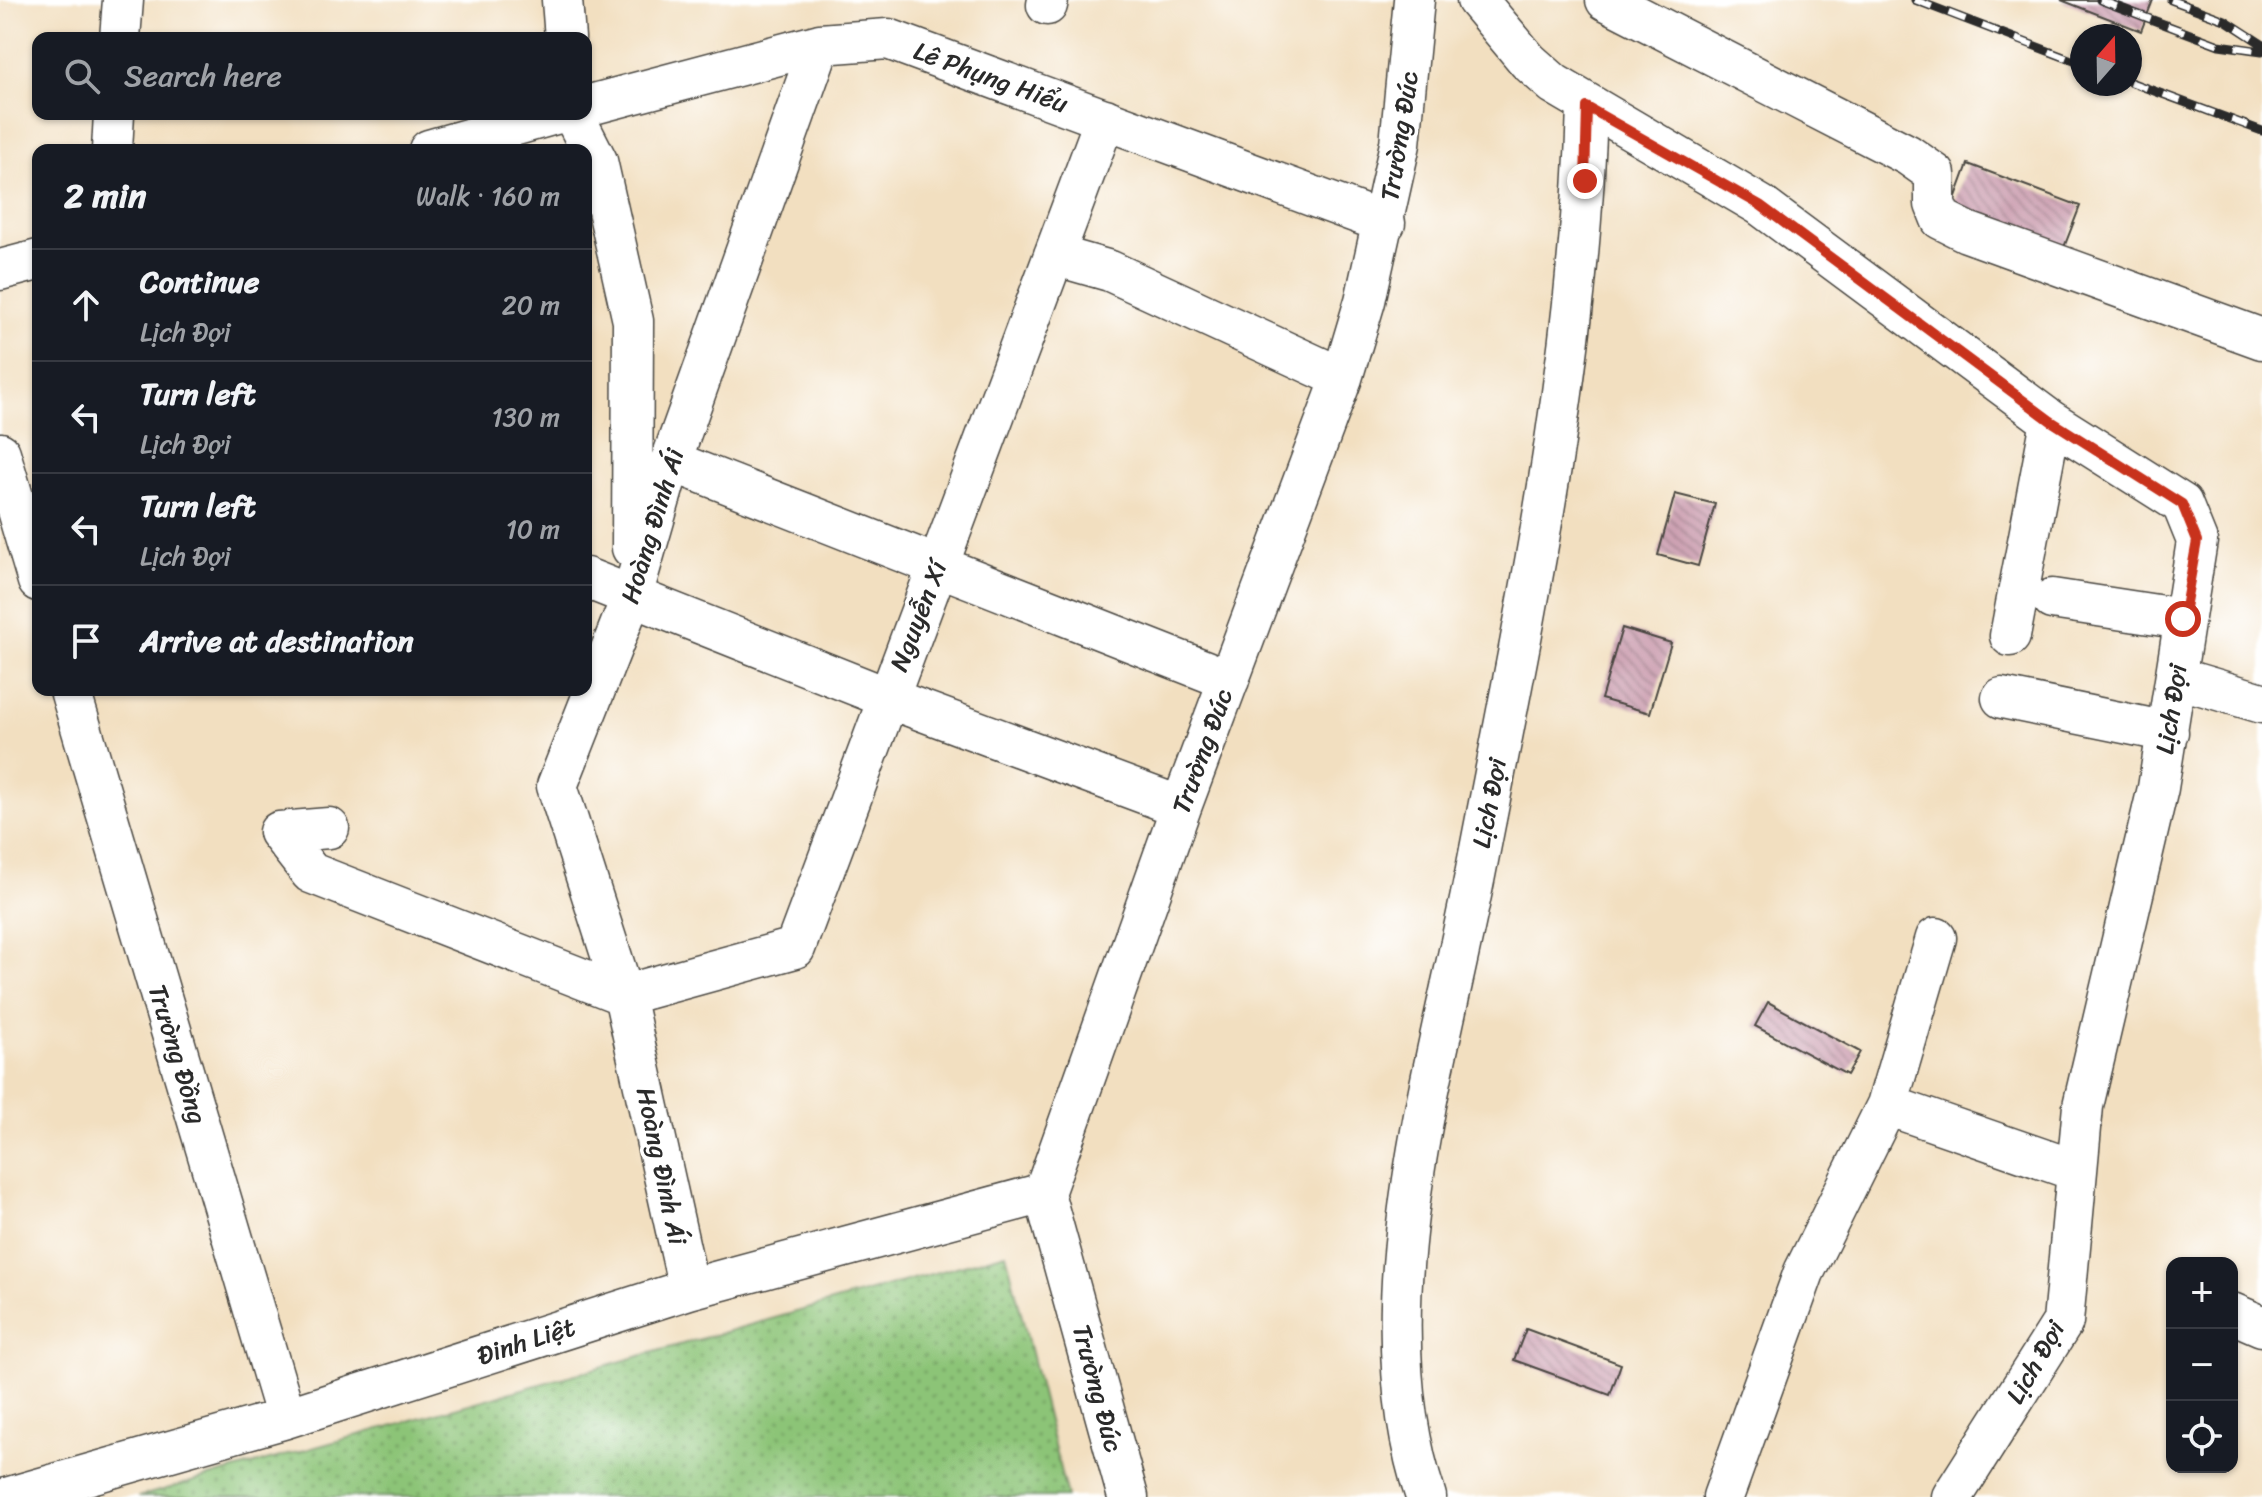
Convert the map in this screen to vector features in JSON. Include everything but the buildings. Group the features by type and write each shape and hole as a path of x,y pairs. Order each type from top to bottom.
{"street":[{"path":"120,32 123,0"},
{"path":"562,0 565,32"},
{"name":"Trường Đúc","path":"1128,1497 1044,1193 1181,807 1342,378 1385,223 1400,144 1414,0"},
{"name":"Lịch Đợi","path":"1477,0 1528,61 1587,107 1707,173 1811,240 2051,421 2182,504 2197,541 2168,732 2083,1106 2063,1322 1952,1497"},
{"path":"1606,0 1908,155 1935,174 1935,204 1941,219 1967,232 2262,339"},
{"name":"Lê Phụng Hiểu","path":"592,104 820,44 888,39 1385,223"},
{"name":"Hoàng Đình Ái","path":"689,1289 624,995 557,786 632,596 671,461 820,44"},
{"name":"Lịch Đợi","path":"1426,1497 1418,1475 1401,1378 1406,1214 1476,873 1561,414 1580,256 1587,107"},
{"name":"Nguyễn Xí","path":"624,995 795,948 1105,119"},
{"path":"112,144 114,120"},
{"path":"450,144 534,120"},
{"path":"576,120 588,144"},
{"path":"592,151 597,161 633,321 632,596"},
{"path":"1054,255 1110,271 1342,378"},
{"path":"0,270 32,262"},
{"path":"2010,636 2051,421"},
{"path":"0,453 32,561"},
{"path":"671,461 1229,680"},
{"path":"592,580 888,698 1181,807"},
{"path":"2052,599 2183,619"},
{"path":"2178,678 2262,703"},
{"name":"Trường Đồng","path":"72,696 286,1418"},
{"path":"2002,698 2168,732"},
{"path":"329,828 279,832 311,873 624,995"},
{"path":"1723,1497 1804,1272 1887,1105 1936,938"},
{"path":"1887,1105 2077,1171"},
{"name":"Đinh Liệt","path":"10,1497 286,1418 689,1289 1044,1193"},
{"path":"2238,1316 2262,1326"}],"green space":[{"path":"1006,1253 1067,1497 138,1497"}],"railway":[{"path":"1915,0 2070,59"},
{"path":"2100,0 2219,45 2262,51"},
{"path":"2171,0 2225,20 2262,44"},
{"path":"2142,86 2262,131"}],"route":[{"path":"1585,181 1587,107 1760,205 2051,421 2182,504 2197,541 2183,619"}]}
